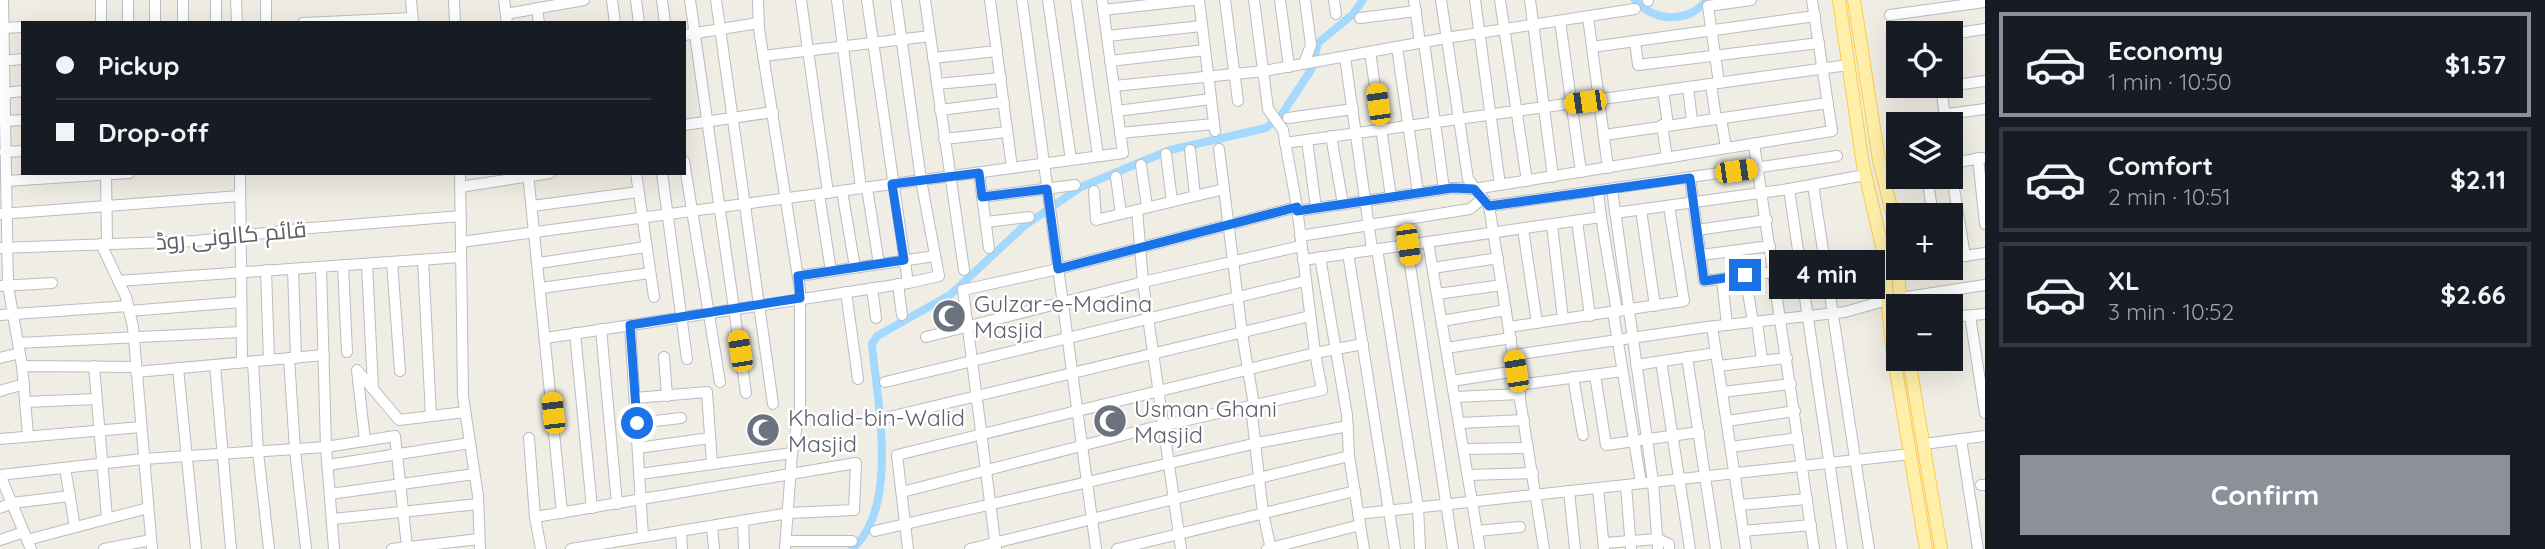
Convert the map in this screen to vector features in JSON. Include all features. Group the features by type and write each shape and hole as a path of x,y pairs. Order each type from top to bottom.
{"main road":[{"path":"1839,0 1866,176 1894,294"},
{"path":"1854,0 1882,173 1890,203"},
{"path":"1903,371 1911,454 1926,549"},
{"path":"1911,371 1941,549"}],"street":[{"path":"2,0 6,181 3,213 4,286 13,315 22,366 28,435"},
{"path":"101,0 101,21"},
{"path":"128,0 128,21"},
{"path":"155,0 155,21"},
{"path":"183,0 183,21"},
{"path":"216,0 216,21"},
{"path":"236,0 237,21"},
{"path":"266,0 266,21"},
{"path":"376,21 412,20 411,0"},
{"path":"454,0 455,21"},
{"path":"504,0 507,18 537,8 583,0"},
{"path":"611,0 615,21"},
{"path":"636,0 639,21"},
{"path":"662,0 665,21"},
{"path":"690,0 690,34 707,122 747,393"},
{"path":"716,0 773,404"},
{"path":"758,0 758,23 800,298 800,409 792,453 786,545 852,541"},
{"path":"801,0 831,271"},
{"path":"837,0 864,188 879,264"},
{"path":"867,0 904,260 902,315"},
{"path":"546,338 903,284 939,276 921,180 896,0"},
{"path":"925,0 964,270"},
{"path":"990,0 1012,168"},
{"path":"1022,0 1096,549"},
{"path":"1048,0 1071,160"},
{"path":"1076,0 1098,156"},
{"path":"461,242 1123,153 1102,5 1193,0"},
{"path":"1120,133 1214,127 1199,0"},
{"path":"1225,0 1238,101"},
{"path":"902,492 1163,426 1322,390 1297,209 1281,128 1268,109 1254,0"},
{"path":"1280,0 1289,67"},
{"path":"1305,0 1311,45 1307,61"},
{"path":"1334,0 1336,14"},
{"path":"1441,0 1468,179 1485,202 1494,233 1544,549"},
{"path":"1475,0 1500,185"},
{"path":"1500,0 1527,201"},
{"path":"1530,0 1553,177"},
{"path":"1726,148 1718,118 1715,56 1708,6 1751,0"},
{"path":"996,546 974,360 962,290 1058,269 1297,209 1444,189 1474,189 1832,131 1812,0"},
{"path":"1890,15 1985,2"},
{"path":"1360,18 1415,5 1444,189"},
{"path":"537,8 539,21"},
{"path":"1114,86 1264,71 1307,61 1636,9"},
{"path":"1592,47 1815,16"},
{"path":"1588,17 1604,135 1605,190 1601,218 1619,311 1632,337 1653,482 1658,544"},
{"path":"1560,21 1580,172"},
{"path":"690,34 758,23"},
{"path":"1107,36 1202,26"},
{"path":"3,28 21,27"},
{"path":"1963,32 1985,29"},
{"path":"763,56 930,36"},
{"path":"1635,41 1638,65 1819,43"},
{"path":"1397,47 1418,193"},
{"path":"1110,61 1205,50"},
{"path":"933,58 997,51"},
{"path":"1370,52 1391,197"},
{"path":"1341,57 1353,109 1418,507 1420,549"},
{"path":"2,61 21,59"},
{"path":"1285,143 1848,65"},
{"path":"937,84 1001,78"},
{"path":"1963,84 1985,81"},
{"path":"1688,88 1692,121"},
{"path":"4,93 21,91"},
{"path":"1663,91 1667,158"},
{"path":"1942,98 1944,110 1948,114 1985,109"},
{"path":"1117,111 1211,99"},
{"path":"940,110 1004,102"},
{"path":"1604,135 1665,124 1828,103"},
{"path":"1288,118 1353,109"},
{"path":"686,125 773,112"},
{"path":"5,121 21,120"},
{"path":"944,139 1007,132"},
{"path":"1331,136 1343,204"},
{"path":"1307,140 1316,208"},
{"path":"1755,144 1814,549"},
{"path":"1219,149 1241,333 1258,443 1263,513 1270,549 1389,511 1911,454"},
{"path":"1190,150 1195,195"},
{"path":"5,152 21,151"},
{"path":"1166,155 1172,201"},
{"path":"1679,156 1694,202 1704,281 1774,272"},
{"path":"926,337 1233,261 1301,241 1370,225 1471,209 1485,202 1527,201 1837,156"},
{"path":"1963,161 1981,158 1985,224"},
{"path":"1141,165 1140,248 1143,282 1181,549"},
{"path":"979,173 989,248"},
{"path":"1882,173 1886,173"},
{"path":"6,181 92,175"},
{"path":"104,549 151,544 134,338 128,309 104,244 106,175"},
{"path":"240,175 241,332 247,362 269,549"},
{"path":"392,549 479,544 478,504 466,412 460,175"},
{"path":"460,187 528,175 536,232 562,513"},
{"path":"635,175 653,298"},
{"path":"662,175 687,359"},
{"path":"686,175 720,382"},
{"path":"1615,213 1866,176"},
{"path":"1116,177 1121,214"},
{"path":"982,197 1048,191 1075,185"},
{"path":"1813,185 1858,460 1869,549"},
{"path":"1094,191 1096,220 1224,189"},
{"path":"1789,189 1842,549"},
{"path":"1954,189 1965,256 1985,253"},
{"path":"1605,190 1615,213 1619,311 1617,341 1641,483"},
{"path":"532,206 638,191"},
{"path":"842,191 855,267"},
{"path":"3,213 240,196"},
{"path":"1446,348 1537,323 1684,301 1669,205"},
{"path":"1641,209 1655,306"},
{"name":"قائم کالونی روڈ","path":"3,248 240,237 299,229 461,216"},
{"path":"986,222 1029,217"},
{"path":"1303,260 1601,218"},
{"path":"1697,230 1767,220"},
{"path":"1577,221 1590,316"},
{"path":"1552,225 1563,319"},
{"path":"1523,229 1537,323"},
{"path":"1428,242 1480,549"},
{"path":"1408,245 1453,549"},
{"path":"1701,255 1770,246"},
{"path":"539,263 646,247"},
{"path":"1348,253 1395,549"},
{"path":"798,276 935,256"},
{"path":"118,281 461,257"},
{"path":"1320,257 1348,426 1349,456 1364,549"},
{"path":"1433,268 1498,258"},
{"path":"424,260 431,416"},
{"path":"393,262 400,371"},
{"path":"367,264 373,389"},
{"path":"343,265 347,352"},
{"path":"321,267 326,447 334,549"},
{"path":"293,269 295,450 306,549"},
{"path":"266,270 269,360"},
{"path":"541,288 650,273"},
{"path":"1745,275 1762,361"},
{"path":"1722,279 1727,325"},
{"path":"885,382 1305,281"},
{"path":"4,286 52,283"},
{"path":"1437,294 1502,285"},
{"path":"1935,294 1985,285"},
{"path":"872,288 876,318"},
{"path":"846,292 858,379"},
{"path":"0,315 241,302"},
{"path":"1514,355 1632,337 1835,313 1886,303"},
{"path":"1442,321 1506,310"},
{"path":"1963,316 1985,314"},
{"path":"889,417 1310,316"},
{"path":"1970,316 1985,413"},
{"path":"630,325 641,500 652,549"},
{"path":"1712,327 1746,549"},
{"path":"601,329 617,504"},
{"path":"0,358 19,348 241,332"},
{"path":"575,333 592,508"},
{"path":"908,549 897,455 1077,409 1363,344"},
{"path":"1636,365 1716,353"},
{"path":"22,366 178,368 324,355"},
{"path":"664,357 667,396"},
{"path":"1687,357 1716,549"},
{"path":"1718,366 1787,359"},
{"path":"1661,361 1690,549"},
{"path":"215,365 231,549"},
{"path":"94,366 107,518"},
{"path":"178,368 197,549"},
{"path":"365,441 357,370 398,420 466,412"},
{"path":"1452,381 1516,371"},
{"path":"1455,397 1622,371"},
{"path":"1595,375 1606,445 1699,432"},
{"path":"1573,377 1583,435"},
{"path":"0,391 24,384"},
{"path":"1722,393 1791,384"},
{"path":"635,398 707,392 712,463"},
{"path":"25,402 96,399"},
{"path":"1727,421 1795,411"},
{"path":"637,423 681,418"},
{"path":"1459,423 1524,420"},
{"path":"875,531 1258,443 1348,426"},
{"path":"0,439 141,427"},
{"path":"27,540 0,475 143,460 326,447 395,436 407,547"},
{"path":"1924,444 1985,436"},
{"path":"529,438 541,549"},
{"path":"638,448 710,438"},
{"path":"1731,447 1798,438"},
{"path":"1961,439 1978,549"},
{"path":"328,465 470,443"},
{"path":"1464,449 1528,448"},
{"path":"640,474 792,453"},
{"path":"971,549 996,546 1092,518 1349,456"},
{"path":"536,517 856,463 854,510 789,513 647,536 620,545 571,549"},
{"path":"65,468 75,527"},
{"path":"1468,475 1533,473"},
{"path":"330,494 474,474"},
{"path":"1626,485 1630,545"},
{"path":"1598,488 1604,546 1669,544 1669,549"},
{"path":"1116,549 1354,491"},
{"path":"1569,491 1575,549"},
{"path":"0,508 12,503 70,496"},
{"path":"1740,505 1807,499"},
{"path":"333,519 403,514 478,504"},
{"path":"0,540 27,540 148,508"},
{"path":"743,521 744,549"},
{"path":"1744,530 1811,525"},
{"path":"712,526 714,549"},
{"path":"1477,531 1520,527"},
{"path":"681,531 682,549"}],"waterway":[{"path":"852,549 867,531 876,508 881,481 881,423 872,344 877,336 950,295 1024,226 1081,187 1170,150 1266,128 1282,114 1311,70 1318,43 1352,15 1363,0"},
{"path":"1635,0 1652,13 1671,17 1690,13 1707,0"}],"place":[{"name":"Gulzar-e-Madina Masjid","path":"949,316"},
{"name":"Usman Ghani Masjid","path":"1110,421"},
{"name":"Khalid-bin-Walid Masjid","path":"763,430"}],"route":[{"path":"637,423 630,325 800,298 798,276 904,260 892,184 964,174 979,173 982,197 1047,189 1058,269 1297,207 1297,211 1452,188 1474,189 1489,206 1690,178 1704,281 1745,275"}]}
